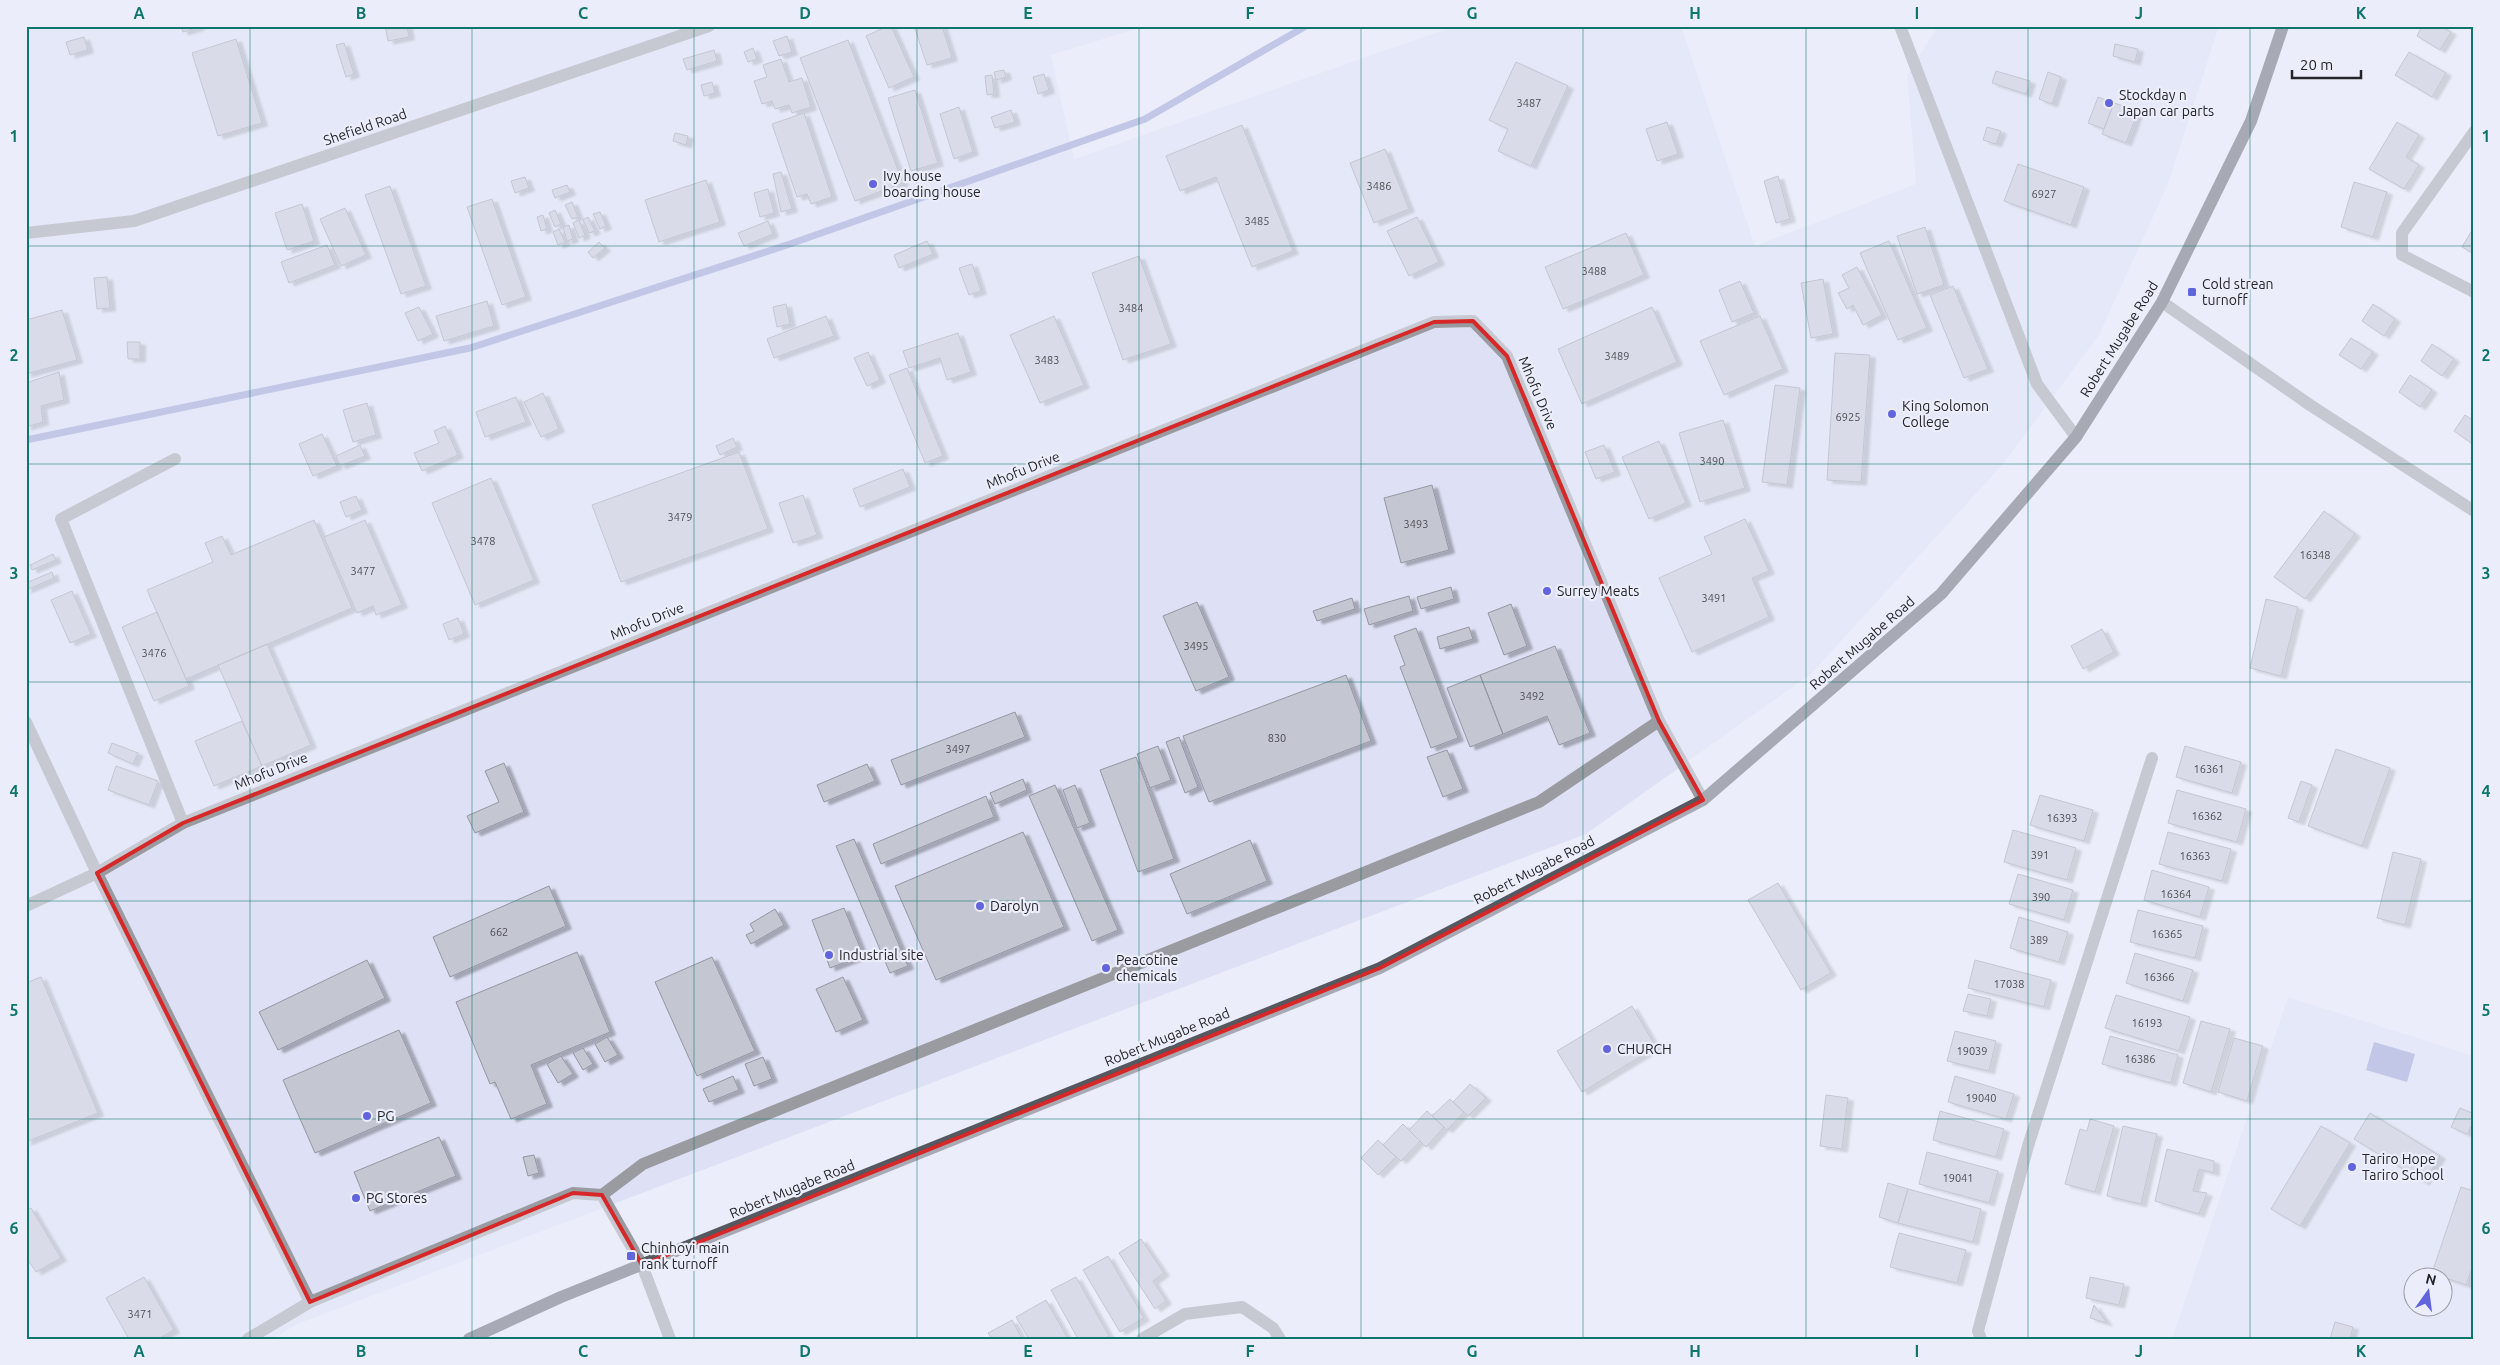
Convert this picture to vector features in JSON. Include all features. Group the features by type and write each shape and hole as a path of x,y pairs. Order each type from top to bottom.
{"main road":[{"name":"Robert Mugabe Road","path":"469,1339 561,1296 1380,968 1703,800 1941,594 2076,437 2162,302 2251,121 2283,26"}],"street":[{"name":"Shefield Road","path":"26,233 134,221 709,26"},
{"path":"1900,26 2037,384 2076,437"},
{"path":"2474,132 2402,233 2402,255 2474,292"},
{"path":"2162,302 2310,405 2474,511"},
{"name":"Mhofu Drive","path":"26,906 97,873 183,823 1434,322 1473,321 1507,356 1659,721 1703,800"},
{"path":"175,459 62,520 183,823"},
{"path":"248,1339 310,1302 573,1193 602,1195 643,1164 1539,802 1659,721"},
{"path":"26,722 97,873 310,1302"},
{"path":"1981,1339 1978,1332 2028,1146 2152,758"},
{"path":"602,1195 642,1265 670,1339"},
{"path":"1142,1339 1185,1314 1242,1306 1273,1328 1280,1339"}],"highlighted area":[{"path":"1473,321 1507,356 1659,721 1703,800 1380,968 642,1265 602,1195 573,1193 310,1302 97,873 183,823 1434,322"}],"shaded area":[{"path":"26,26 1146,26 1051,55 1074,159 1455,26 1681,26 1755,246 1916,184 1907,75 1938,26 2219,26 2168,184 2099,335 2003,464 1811,674 1586,834 295,1325 274,1339 26,1339"},
{"name":"Tariro Hope Tariro School","path":"2288,997 2474,1056 2474,1339 2172,1339"}],"water":[{"path":"2374,1042 2415,1054 2407,1082 2366,1070"}],"building":[{"path":"181,26 199,26 199,27 183,32"},
{"path":"385,26 407,26 409,37 388,41"},
{"path":"891,26 914,77 889,88 866,36"},
{"path":"914,26 942,26 952,58 927,65"},
{"path":"2422,26 2440,26 2451,32 2440,50 2417,36"},
{"path":"787,36 792,52 779,56 773,41"},
{"path":"84,37 88,50 70,55 66,42"},
{"path":"236,39 262,123 218,136 192,53"},
{"path":"848,40 903,183 855,201 800,58"},
{"path":"344,43 354,74 346,77 336,45"},
{"path":"2115,44 2138,49 2135,62 2113,56"},
{"path":"753,48 757,59 748,62 744,52"},
{"path":"714,50 717,61 687,70 683,59"},
{"path":"2409,52 2446,73 2432,97 2395,75"},
{"path":"781,59 789,82 802,78 811,107 792,113 789,105 775,109 772,101 762,104 754,81 767,77 763,65"},
{"path":"1516,62 1568,86 1531,166 1498,151 1508,129 1489,120"},
{"path":"1004,70 1006,77 996,80 994,72"},
{"path":"1996,71 2030,81 2026,94 1992,83"},
{"path":"2048,72 2061,77 2052,104 2039,99"},
{"path":"1044,74 1049,90 1038,94 1033,77"},
{"path":"992,75 994,94 987,95 985,76"},
{"path":"712,82 715,93 704,96 701,85"},
{"path":"915,90 938,163 911,171 888,98"},
{"path":"2098,97 2114,103 2104,129 2088,123"},
{"path":"2114,103 2138,111 2126,143 2102,134"},
{"path":"959,107 973,152 954,159 940,114"},
{"path":"1011,110 1015,122 995,128 991,117"},
{"path":"804,113 832,197 811,204 807,194 797,197 772,124"},
{"path":"1667,122 1678,154 1657,161 1646,129"},
{"path":"2397,122 2419,135 2406,157 2419,165 2404,189 2369,169"},
{"path":"1242,125 1293,251 1252,267 1216,177 1180,191 1166,156"},
{"path":"1987,127 2001,131 1996,144 1983,140"},
{"path":"675,133 688,136 686,145 673,141"},
{"path":"1385,149 1409,209 1374,223 1350,163"},
{"path":"2018,164 2084,187 2071,225 2004,201"},
{"path":"781,172 792,209 781,212 773,174"},
{"path":"1778,176 1790,219 1776,223 1764,181"},
{"path":"525,177 529,188 515,193 511,181"},
{"path":"706,180 720,222 659,242 645,200"},
{"path":"2354,182 2387,192 2373,237 2341,227"},
{"path":"567,185 570,192 555,198 552,190"},
{"path":"390,186 426,286 401,294 365,195"},
{"path":"768,189 774,213 760,217 754,193"},
{"path":"492,199 526,297 502,305 467,207"},
{"path":"572,202 578,217 572,219 565,205"},
{"path":"302,204 314,241 287,250 275,213"},
{"path":"345,208 366,255 341,266 320,219"},
{"path":"555,210 561,224 555,227 549,213"},
{"path":"600,212 606,226 600,229 593,214"},
{"path":"543,215 547,229 541,231 537,217"},
{"path":"588,217 595,231 589,233 583,220"},
{"path":"1417,217 1439,262 1409,276 1387,231"},
{"path":"579,220 585,235 579,238 573,223"},
{"path":"768,221 773,234 744,246 738,233"},
{"path":"569,225 573,239 567,241 563,227"},
{"path":"1925,227 1944,285 1917,294 1897,236"},
{"path":"2474,227 2474,254 2462,247"},
{"path":"559,229 565,242 558,245 553,232"},
{"path":"1626,233 1644,275 1563,309 1545,267"},
{"path":"927,241 933,254 899,268 894,255"},
{"path":"1889,241 1927,328 1898,340 1860,253"},
{"path":"599,242 605,248 593,258 588,252"},
{"path":"327,245 335,265 289,283 281,262"},
{"path":"1139,256 1171,344 1123,360 1092,273"},
{"path":"972,264 981,291 969,295 959,268"},
{"path":"1857,267 1882,315 1863,325 1853,305 1847,309 1838,293 1849,288 1842,275"},
{"path":"107,277 110,308 97,309 94,278"},
{"path":"1823,279 1833,334 1811,338 1801,283"},
{"path":"1740,281 1754,313 1732,322 1719,290"},
{"path":"1953,286 1988,369 1964,378 1930,295"},
{"path":"487,301 494,326 444,341 436,316"},
{"path":"786,304 790,324 777,327 773,307"},
{"path":"2373,304 2395,319 2384,336 2362,321"},
{"path":"419,307 433,334 418,341 405,313"},
{"path":"1652,307 1677,362 1582,404 1558,349"},
{"path":"62,310 77,360 26,374 26,320"},
{"path":"826,316 834,336 774,358 767,339"},
{"path":"1054,316 1084,385 1040,403 1010,335"},
{"path":"1760,316 1783,369 1724,395 1700,341"},
{"path":"958,333 971,372 947,380 940,358 909,368 903,351"},
{"path":"2351,338 2373,352 2361,369 2339,355"},
{"path":"127,342 140,342 140,359 128,359"},
{"path":"2432,344 2454,359 2442,376 2421,361"},
{"path":"868,352 880,380 867,386 854,358"},
{"path":"1835,353 1870,355 1861,482 1827,480"},
{"path":"907,368 943,456 925,463 889,375"},
{"path":"59,372 64,400 41,406 43,422 26,427 26,383"},
{"path":"2410,375 2432,390 2420,407 2399,392"},
{"path":"1775,385 1800,388 1787,485 1762,482"},
{"path":"543,393 559,429 541,437 524,402"},
{"path":"516,397 526,422 485,437 476,412"},
{"path":"367,403 376,435 353,442 343,410"},
{"path":"2465,415 2474,421 2474,445 2454,431"},
{"path":"1723,420 1745,488 1700,502 1679,433"},
{"path":"445,426 458,455 422,471 414,453 439,443 434,431"},
{"path":"322,434 337,466 313,476 299,444"},
{"path":"733,438 737,447 720,455 716,446"},
{"path":"1659,441 1686,503 1649,519 1622,457"},
{"path":"360,445 365,456 340,466 336,456"},
{"path":"1604,445 1615,472 1596,479 1585,452"},
{"path":"739,452 768,529 621,582 592,505"},
{"path":"903,469 910,487 860,507 853,489"},
{"path":"491,478 534,580 475,605 432,503"},
{"path":"1432,485 1449,550 1401,563 1384,498"},
{"path":"803,495 817,535 793,543 779,503"},
{"path":"356,496 362,510 346,517 340,502"},
{"path":"2324,511 2355,534 2305,599 2274,577"},
{"path":"1745,519 1769,571 1752,578 1769,617 1692,652 1659,578 1712,554 1704,537"},
{"path":"314,520 352,608 186,679 147,590 213,562 205,543 222,536 231,555"},
{"path":"365,520 402,605 376,615 373,606 357,613 324,537"},
{"path":"53,554 56,560 32,570 30,565"},
{"path":"52,572 54,578 26,590 26,583"},
{"path":"1451,587 1454,599 1421,609 1417,597"},
{"path":"72,591 91,634 70,643 51,600"},
{"path":"1409,596 1413,611 1369,625 1364,609"},
{"path":"1352,598 1355,609 1317,621 1313,611"},
{"path":"2266,599 2298,607 2281,676 2250,668"},
{"path":"1197,602 1229,677 1196,691 1163,616"},
{"path":"1511,604 1527,646 1504,655 1488,613"},
{"path":"157,612 189,686 154,701 122,627"},
{"path":"458,618 464,634 449,640 443,624"},
{"path":"1469,627 1473,639 1440,649 1437,637"},
{"path":"1416,628 1458,738 1431,748 1400,667 1405,665 1394,636"},
{"path":"2102,629 2114,652 2083,669 2071,646"},
{"path":"267,644 311,745 262,766 218,665"},
{"path":"1555,646 1590,733 1559,745 1547,716 1503,734 1480,675"},
{"path":"1346,675 1371,741 1209,802 1183,736"},
{"path":"1480,675 1503,734 1470,747 1447,688"},
{"path":"1015,712 1025,737 901,785 891,760"},
{"path":"242,721 262,766 214,786 195,741"},
{"path":"1179,737 1198,787 1185,793 1166,742"},
{"path":"112,743 138,753 133,764 108,753"},
{"path":"1158,746 1171,780 1150,788 1137,754"},
{"path":"2185,746 2241,762 2232,793 2176,777"},
{"path":"2336,749 2390,768 2362,846 2308,826"},
{"path":"1447,750 1463,789 1443,797 1427,757"},
{"path":"1136,757 1174,859 1138,872 1100,770"},
{"path":"504,763 524,812 475,833 467,816 499,802 485,771"},
{"path":"867,764 875,781 824,802 817,785"},
{"path":"116,766 158,781 149,805 108,790"},
{"path":"1023,779 1027,790 995,804 990,793"},
{"path":"2301,781 2312,785 2299,822 2288,818"},
{"path":"1055,785 1118,930 1092,941 1029,796"},
{"path":"1075,785 1090,823 1077,828 1063,790"},
{"path":"2177,790 2246,809 2237,842 2168,823"},
{"path":"2040,795 2093,810 2084,841 2030,825"},
{"path":"986,796 994,817 881,864 873,844"},
{"path":"2013,830 2076,848 2067,880 2004,862"},
{"name":"Darolyn","path":"1023,832 1064,927 936,980 895,886"},
{"path":"2168,832 2231,849 2222,881 2159,864"},
{"path":"854,839 908,966 890,973 836,846"},
{"path":"1250,840 1267,881 1187,914 1170,874"},
{"path":"2393,852 2421,859 2405,925 2377,918"},
{"path":"2152,870 2209,887 2200,917 2144,900"},
{"path":"2018,874 2073,890 2064,920 2009,904"},
{"path":"1778,883 1831,973 1801,990 1748,900"},
{"path":"549,886 566,926 450,977 433,937"},
{"path":"844,908 863,955 830,968 812,920"},
{"path":"775,909 784,925 751,944 746,935 754,931 750,924"},
{"path":"2138,910 2203,926 2195,958 2130,942"},
{"path":"2019,917 2068,932 2059,962 2010,948"},
{"path":"577,952 610,1032 531,1065 547,1104 511,1119 495,1082 490,1084 456,1002"},
{"path":"2135,953 2193,970 2183,1001 2126,983"},
{"path":"712,957 755,1051 697,1076 655,982"},
{"path":"367,960 385,998 278,1050 259,1012"},
{"path":"1975,960 2051,980 2044,1007 1968,988"},
{"path":"41,977 98,1113 26,1142 26,983"},
{"path":"843,977 863,1020 836,1032 816,989"},
{"path":"1968,994 1991,999 1987,1016 1963,1011"},
{"path":"2116,995 2190,1017 2179,1051 2105,1028"},
{"name":"CHURCH","path":"1632,1006 1656,1047 1582,1092 1557,1051"},
{"path":"2201,1021 2230,1029 2211,1092 2183,1083"},
{"path":"399,1030 431,1103 315,1153 283,1080"},
{"path":"1955,1031 1996,1041 1989,1071 1947,1061"},
{"path":"2110,1036 2178,1055 2171,1083 2102,1064"},
{"path":"607,1037 618,1055 605,1062 595,1044"},
{"path":"2234,1038 2263,1046 2247,1101 2218,1092"},
{"path":"583,1048 593,1064 583,1070 573,1053"},
{"path":"561,1056 573,1074 558,1083 547,1064"},
{"path":"763,1057 772,1079 754,1086 745,1064"},
{"path":"733,1076 739,1090 709,1102 703,1089"},
{"path":"1955,1076 2014,1094 2006,1119 1948,1102"},
{"path":"1470,1084 1486,1098 1468,1116 1453,1102"},
{"path":"1826,1095 1848,1098 1842,1149 1820,1146"},
{"path":"1450,1099 1464,1112 1447,1130 1432,1116"},
{"path":"2460,1108 2474,1114 2474,1121 2467,1134 2451,1127"},
{"path":"1427,1111 1444,1127 1426,1147 1409,1130"},
{"path":"1940,1111 2004,1129 1996,1157 1933,1140"},
{"path":"2370,1113 2440,1156 2424,1182 2354,1139"},
{"path":"2090,1119 2114,1126 2095,1192 2065,1184 2080,1129 2087,1131"},
{"path":"1403,1124 1420,1141 1401,1161 1383,1145"},
{"path":"2123,1126 2157,1134 2141,1204 2107,1196"},
{"path":"2321,1126 2350,1143 2300,1226 2271,1209"},
{"path":"439,1137 456,1176 370,1211 354,1172"},
{"path":"1378,1140 1396,1157 1378,1175 1361,1158"},
{"path":"2167,1149 2214,1161 2214,1173 2199,1169 2193,1191 2207,1193 2199,1214 2155,1201"},
{"path":"1927,1152 1998,1171 1989,1203 1919,1184"},
{"path":"534,1155 539,1173 528,1176 523,1157"},
{"path":"1888,1183 1908,1189 1898,1223 1879,1217"},
{"path":"2461,1187 2474,1191 2474,1263 2466,1285 2452,1280 2452,1268 2434,1268"},
{"path":"1908,1189 1981,1209 1973,1242 1898,1223"},
{"path":"31,1208 61,1258 36,1272 26,1257 26,1210"},
{"path":"1899,1233 1966,1250 1957,1283 1890,1267"},
{"path":"1141,1239 1164,1273 1153,1281 1166,1301 1155,1309 1119,1253"},
{"path":"1108,1256 1144,1318 1120,1332 1083,1270"},
{"path":"144,1277 174,1330 158,1339 129,1339 106,1298"},
{"path":"1076,1277 1109,1336 1104,1339 1078,1339 1051,1290"},
{"path":"2090,1277 2124,1284 2119,1305 2086,1298"},
{"path":"1046,1300 1068,1339 1029,1339 1016,1317"},
{"path":"2094,1305 2107,1323 2090,1318"},
{"path":"1012,1320 1022,1339 992,1339 988,1333"},
{"path":"2335,1322 2353,1327 2350,1339 2330,1339"}],"waterway":[{"path":"26,440 470,348 790,244 1145,119 1306,26"}],"place":[{"name":"Stockday n Japan car parts","path":"2109,103"},
{"name":"Ivy house boarding house","path":"873,184"},
{"name":"Cold strean turnoff","path":"2192,292"},
{"name":"King Solomon College","path":"1892,414"},
{"name":"Surrey Meats","path":"1547,591"},
{"name":"Darolyn","path":"980,906"},
{"name":"Industrial site","path":"829,955"},
{"name":"Peacotine chemicals","path":"1106,968"},
{"name":"CHURCH","path":"1607,1049"},
{"name":"PG","path":"367,1116"},
{"name":"Tariro Hope Tariro School","path":"2352,1167"},
{"name":"PG Stores","path":"356,1198"},
{"name":"Chinhoyi main rank turnoff","path":"631,1256"}]}
